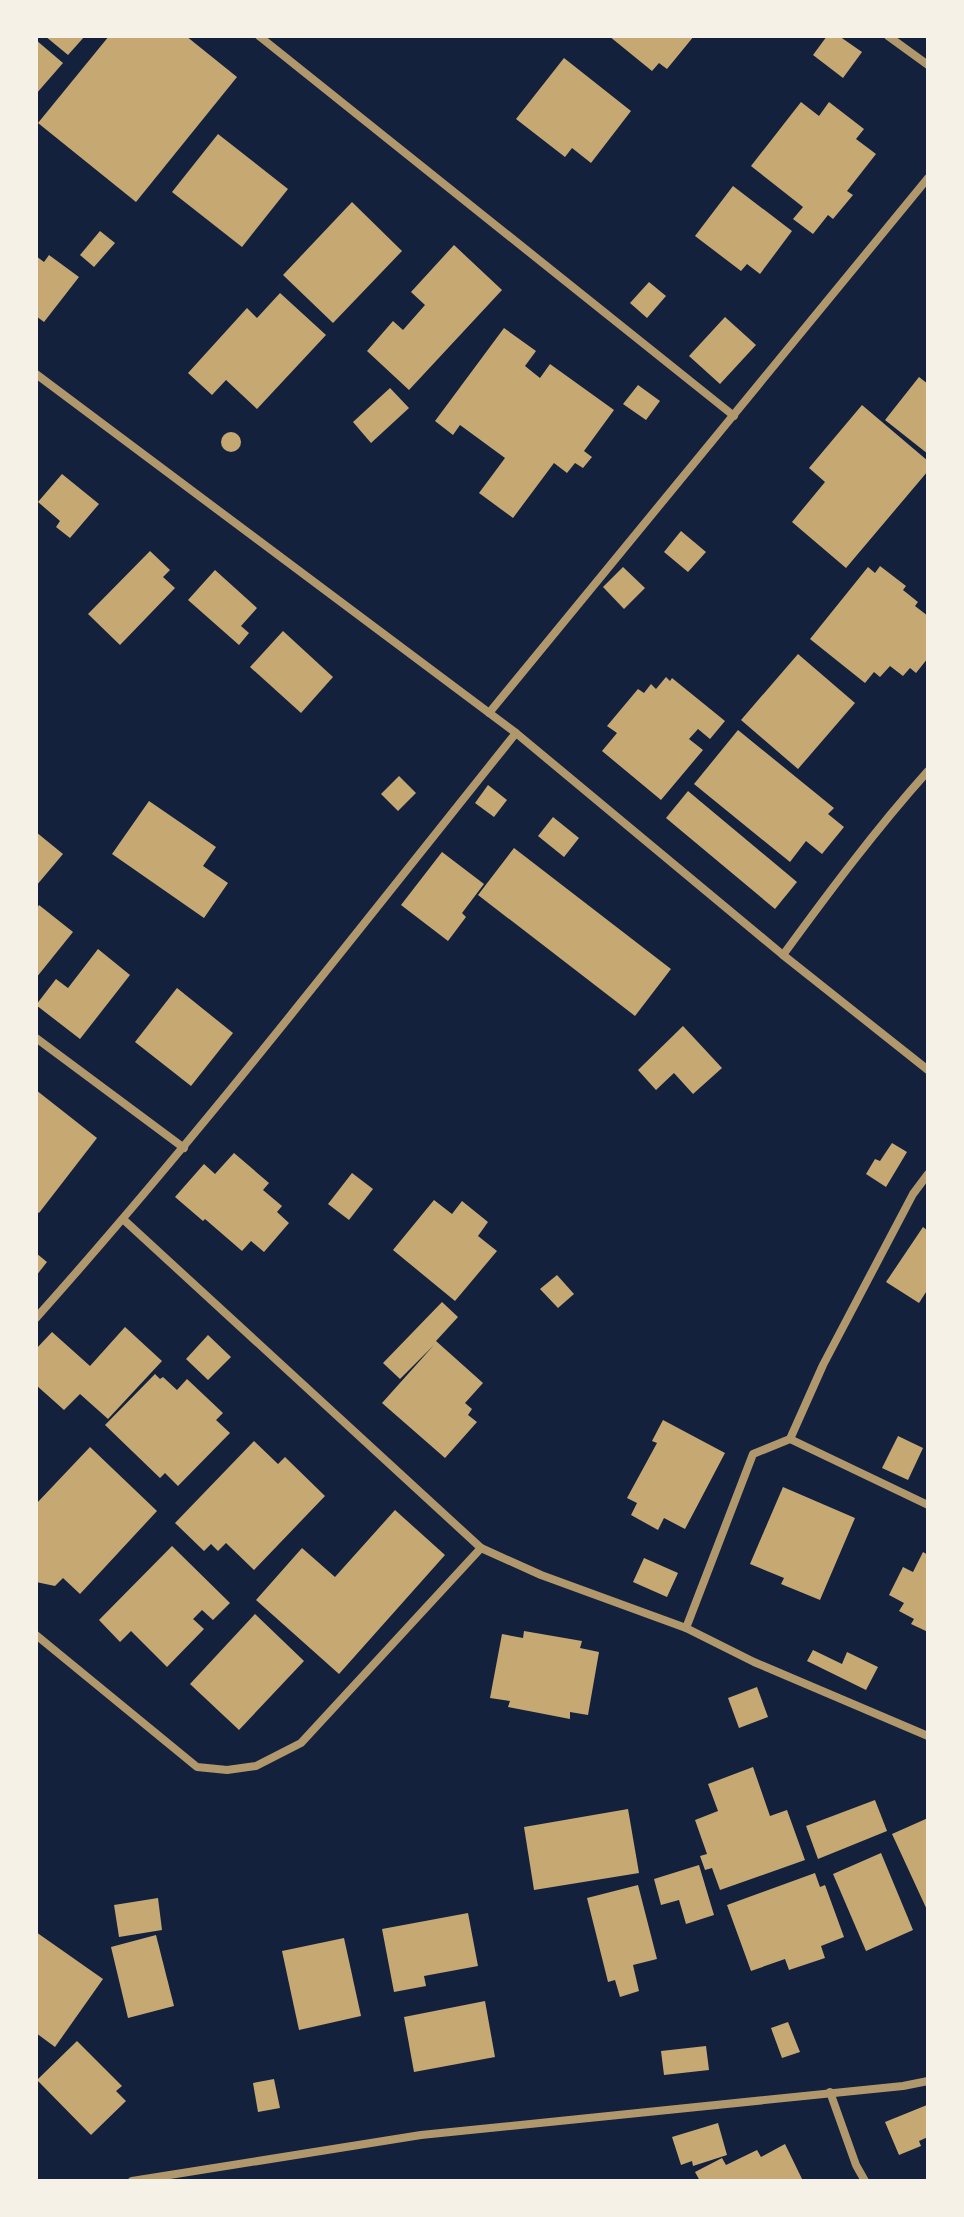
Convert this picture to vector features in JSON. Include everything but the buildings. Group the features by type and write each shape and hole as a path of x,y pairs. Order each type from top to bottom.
{"street":[{"path":"259,36 734,416"},
{"path":"888,36 928,65"},
{"path":"489,713 928,178"},
{"path":"36,374 516,733 783,955 928,1070"},
{"path":"36,1318 184,1148 516,733"},
{"path":"783,955 847,868 928,771"},
{"path":"36,1038 184,1148"},
{"path":"686,1628 753,1454 790,1439 830,1352 913,1194 928,1174"},
{"path":"124,1220 481,1548 541,1575 686,1628 754,1662 928,1736"},
{"path":"790,1439 928,1505"},
{"path":"36,1635 197,1767 227,1770 256,1766 301,1743 481,1548"},
{"path":"138,2180 421,2135 928,2081"},
{"path":"830,2092 856,2165 865,2181"}]}
